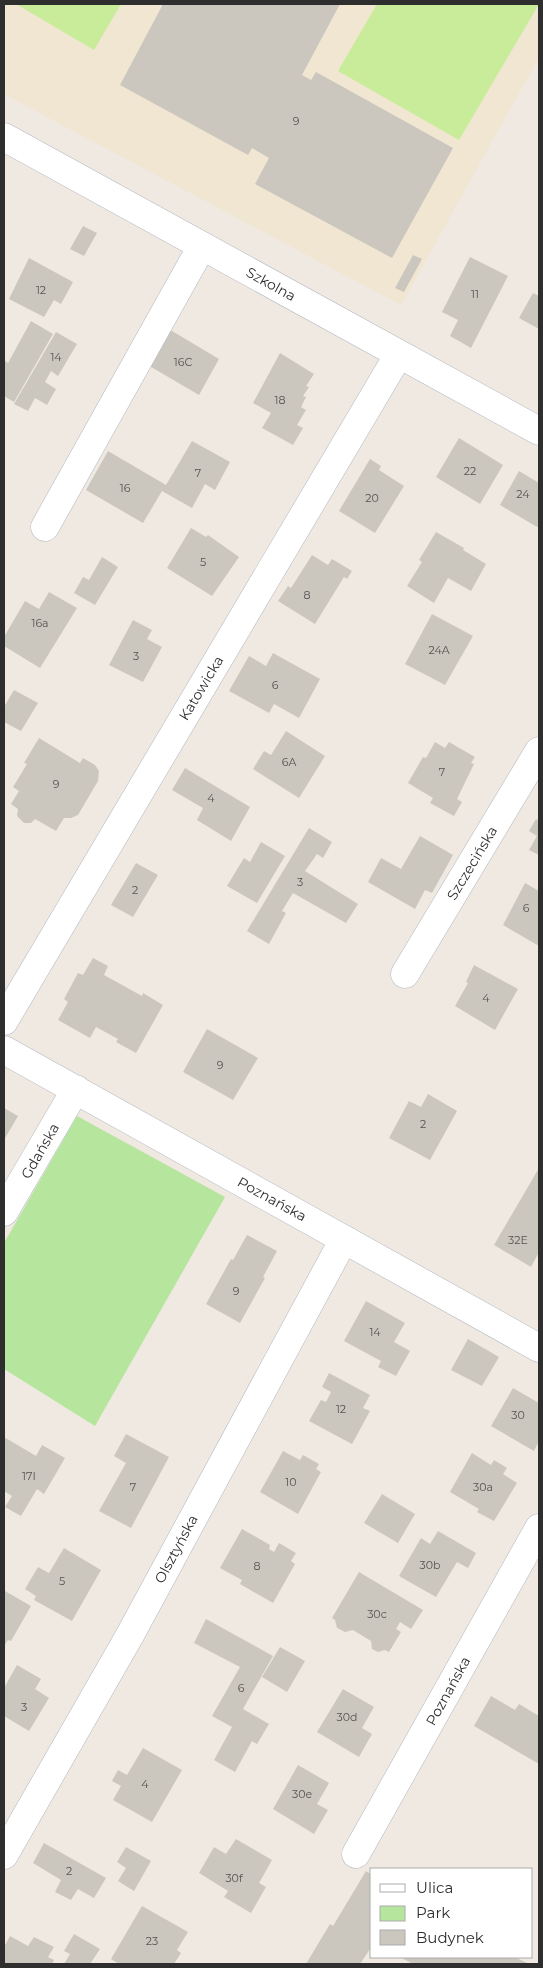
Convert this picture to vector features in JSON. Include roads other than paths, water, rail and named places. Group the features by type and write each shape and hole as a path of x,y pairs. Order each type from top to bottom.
{"street":[{"name":"Szkolna","path":"4,137 539,431"},
{"path":"45,527 202,246"},
{"name":"Katowicka","path":"4,1021 399,354"},
{"name":"Szczecińska","path":"405,974 539,751"},
{"name":"Poznańska","path":"4,1050 344,1240 536,1340"},
{"name":"Gdańska","path":"4,1212 76,1089"},
{"name":"Olsztyńska","path":"4,1855 130,1635 344,1240"},
{"name":"Poznańska","path":"356,1854 539,1528"}]}
